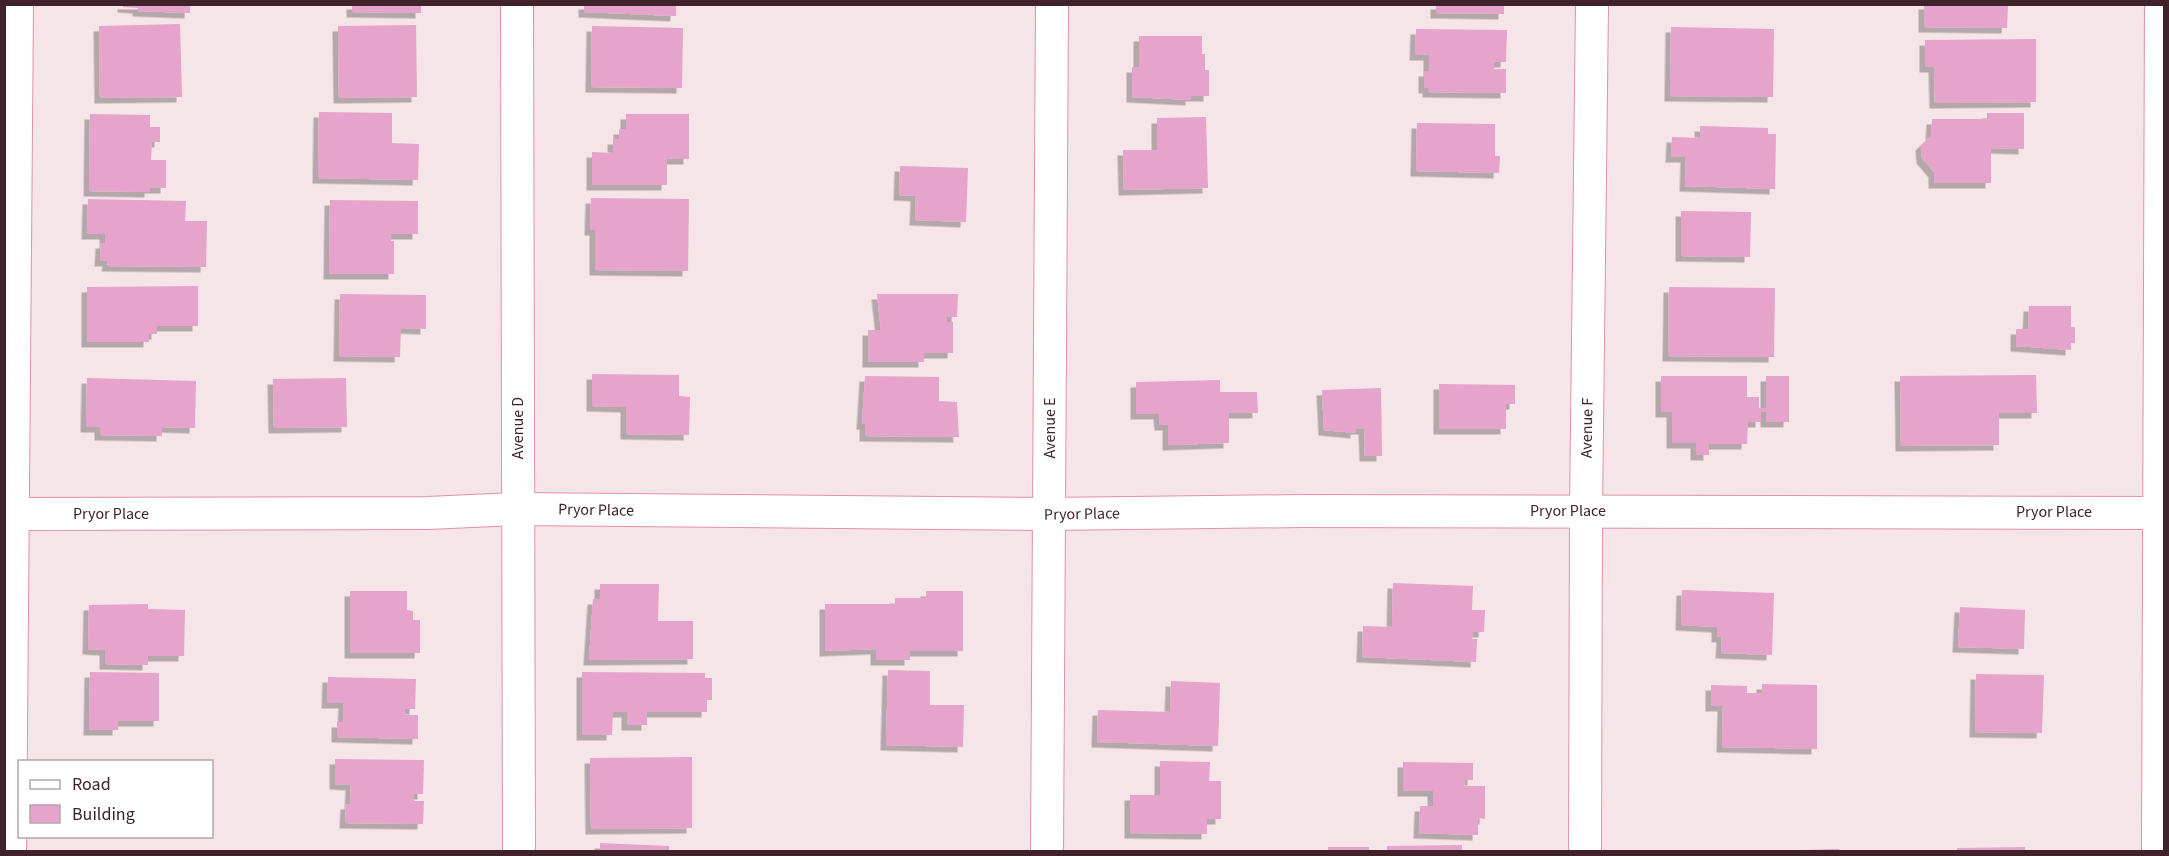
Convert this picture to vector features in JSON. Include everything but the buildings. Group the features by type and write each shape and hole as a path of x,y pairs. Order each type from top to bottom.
{"street":[{"path":"10,852 9,514 17,4"},
{"name":"Avenue D","path":"517,4 519,852"},
{"name":"Avenue E","path":"1047,852 1052,4"},
{"name":"Avenue F","path":"1585,852 1586,511 1592,4"},
{"path":"2158,852 2161,4"},
{"name":"Pryor Place","path":"9,514 416,513 518,509 1049,514 1302,511 2160,513"}]}
